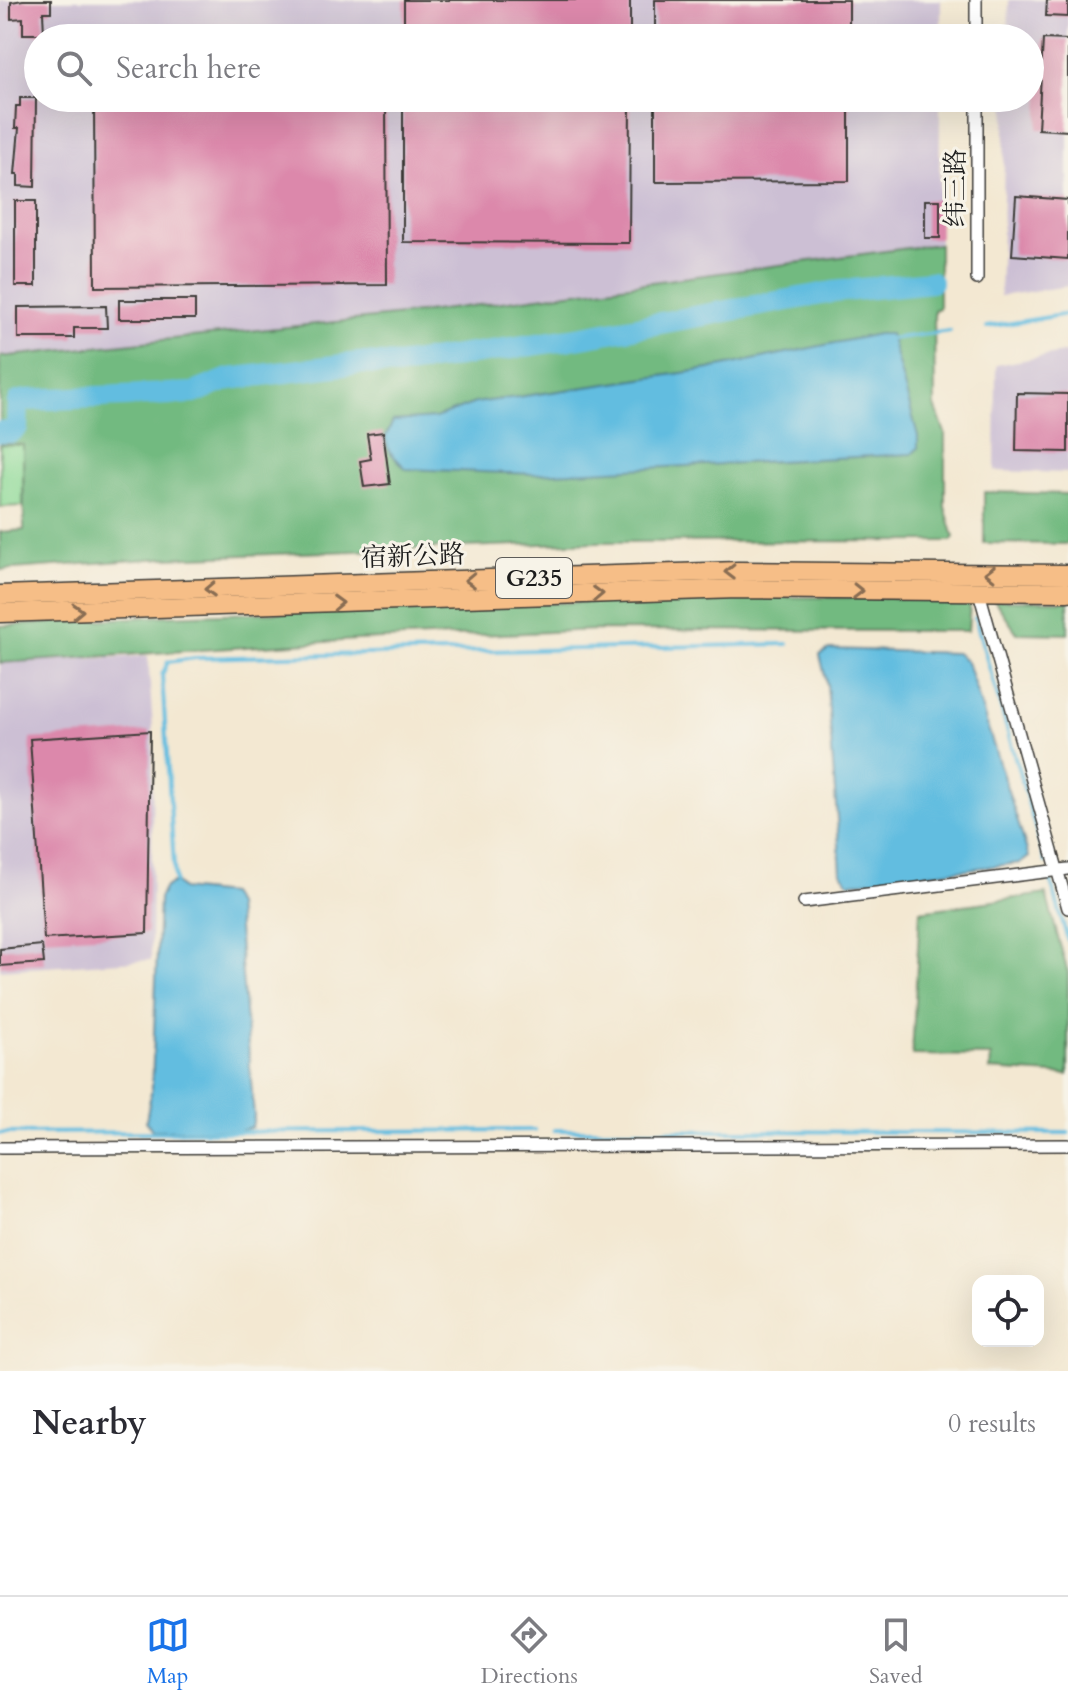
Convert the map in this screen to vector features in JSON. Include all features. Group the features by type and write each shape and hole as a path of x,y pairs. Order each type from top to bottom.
{"highway":[{"name":"宿新公路","path":"0,595 738,571 1068,574"},
{"name":"宿新公路","path":"0,613 738,589 1068,592"}],"street":[{"path":"976,0 976,24"},
{"name":"纬三路","path":"977,112 977,279"},
{"path":"979,592 1063,870 1068,908"},
{"path":"804,902 1063,870"},
{"path":"0,1148 1068,1145"}],"shaded area":[{"path":"0,0 941,0 941,24 24,24 24,112 940,112 939,244 403,315 0,357"},
{"path":"1009,0 1068,0 1068,286 1000,296 1006,112 1044,112 1044,24 1008,24"},
{"path":"1068,352 1068,473 995,471 996,365"},
{"path":"148,656 153,729 151,960 0,970 0,663"}],"green space":[{"path":"939,244 939,308 934,310 935,406 945,433 945,507 954,537 951,541 597,542 164,558 0,570 0,532 24,530 23,445 0,444 0,357 403,315"},
{"path":"0,444 23,445 23,506 0,507"},
{"path":"984,492 1068,494 1068,544 984,543"},
{"path":"740,597 961,598 970,604 968,631 597,630 357,640 0,663 0,626 161,616"},
{"path":"994,600 1068,601 1068,634 1017,633"},
{"path":"1046,894 1068,973 1068,1075 990,1070 991,1056 912,1055 920,911"}],"water":[{"path":"890,334 918,436 918,448 912,454 535,474 406,469 389,451 385,438 393,421 435,418 475,403 709,369"},
{"path":"829,649 957,653 967,662 1029,857 1021,863 849,883 841,872 827,685 820,655"},
{"path":"175,882 182,889 229,894 236,905 254,1116 252,1127 240,1131 152,1130 146,1121 152,1087 159,898 165,887"}],"building":[{"path":"51,0 51,12 43,12 44,24 24,24 23,34 23,18 11,19 11,2"},
{"path":"404,0 630,0 630,24 404,24"},
{"path":"655,0 849,0 849,24 655,24"},
{"path":"1047,0 1068,0 1068,17 1046,16"},
{"path":"1044,39 1068,40 1068,131 1038,129 1039,112 1044,112"},
{"path":"20,98 24,98 24,112 36,112 35,187 18,186 18,174 15,174 19,128 15,128 16,106 20,106"},
{"path":"94,112 386,112 387,285 95,287"},
{"path":"403,112 630,112 629,243 403,242"},
{"path":"655,112 849,112 849,181 655,182"},
{"path":"1016,196 1068,200 1068,259 1012,255"},
{"path":"925,200 940,200 940,238 925,238"},
{"path":"15,201 36,201 36,286 15,286"},
{"path":"119,300 195,300 195,319 119,319"},
{"path":"106,306 107,328 74,328 74,338 18,338 18,307"},
{"path":"1017,393 1068,394 1068,452 1016,451"},
{"path":"383,432 390,484 364,487 360,461 371,459 367,434"},
{"path":"150,731 147,933 44,939 30,739"},
{"path":"42,945 44,963 0,966 0,949"}],"waterway":[{"path":"0,432 11,432 17,427 18,402 26,400 194,393 229,379 360,363 399,365 571,339 833,292 931,282"},
{"path":"987,327 1068,314"},
{"path":"889,339 950,331"},
{"path":"975,618 1045,862"},
{"path":"175,882 162,675 168,662 195,658 788,644"},
{"path":"1051,882 1068,941"},
{"path":"0,1133 535,1130"},
{"path":"554,1130 1068,1133"}]}
